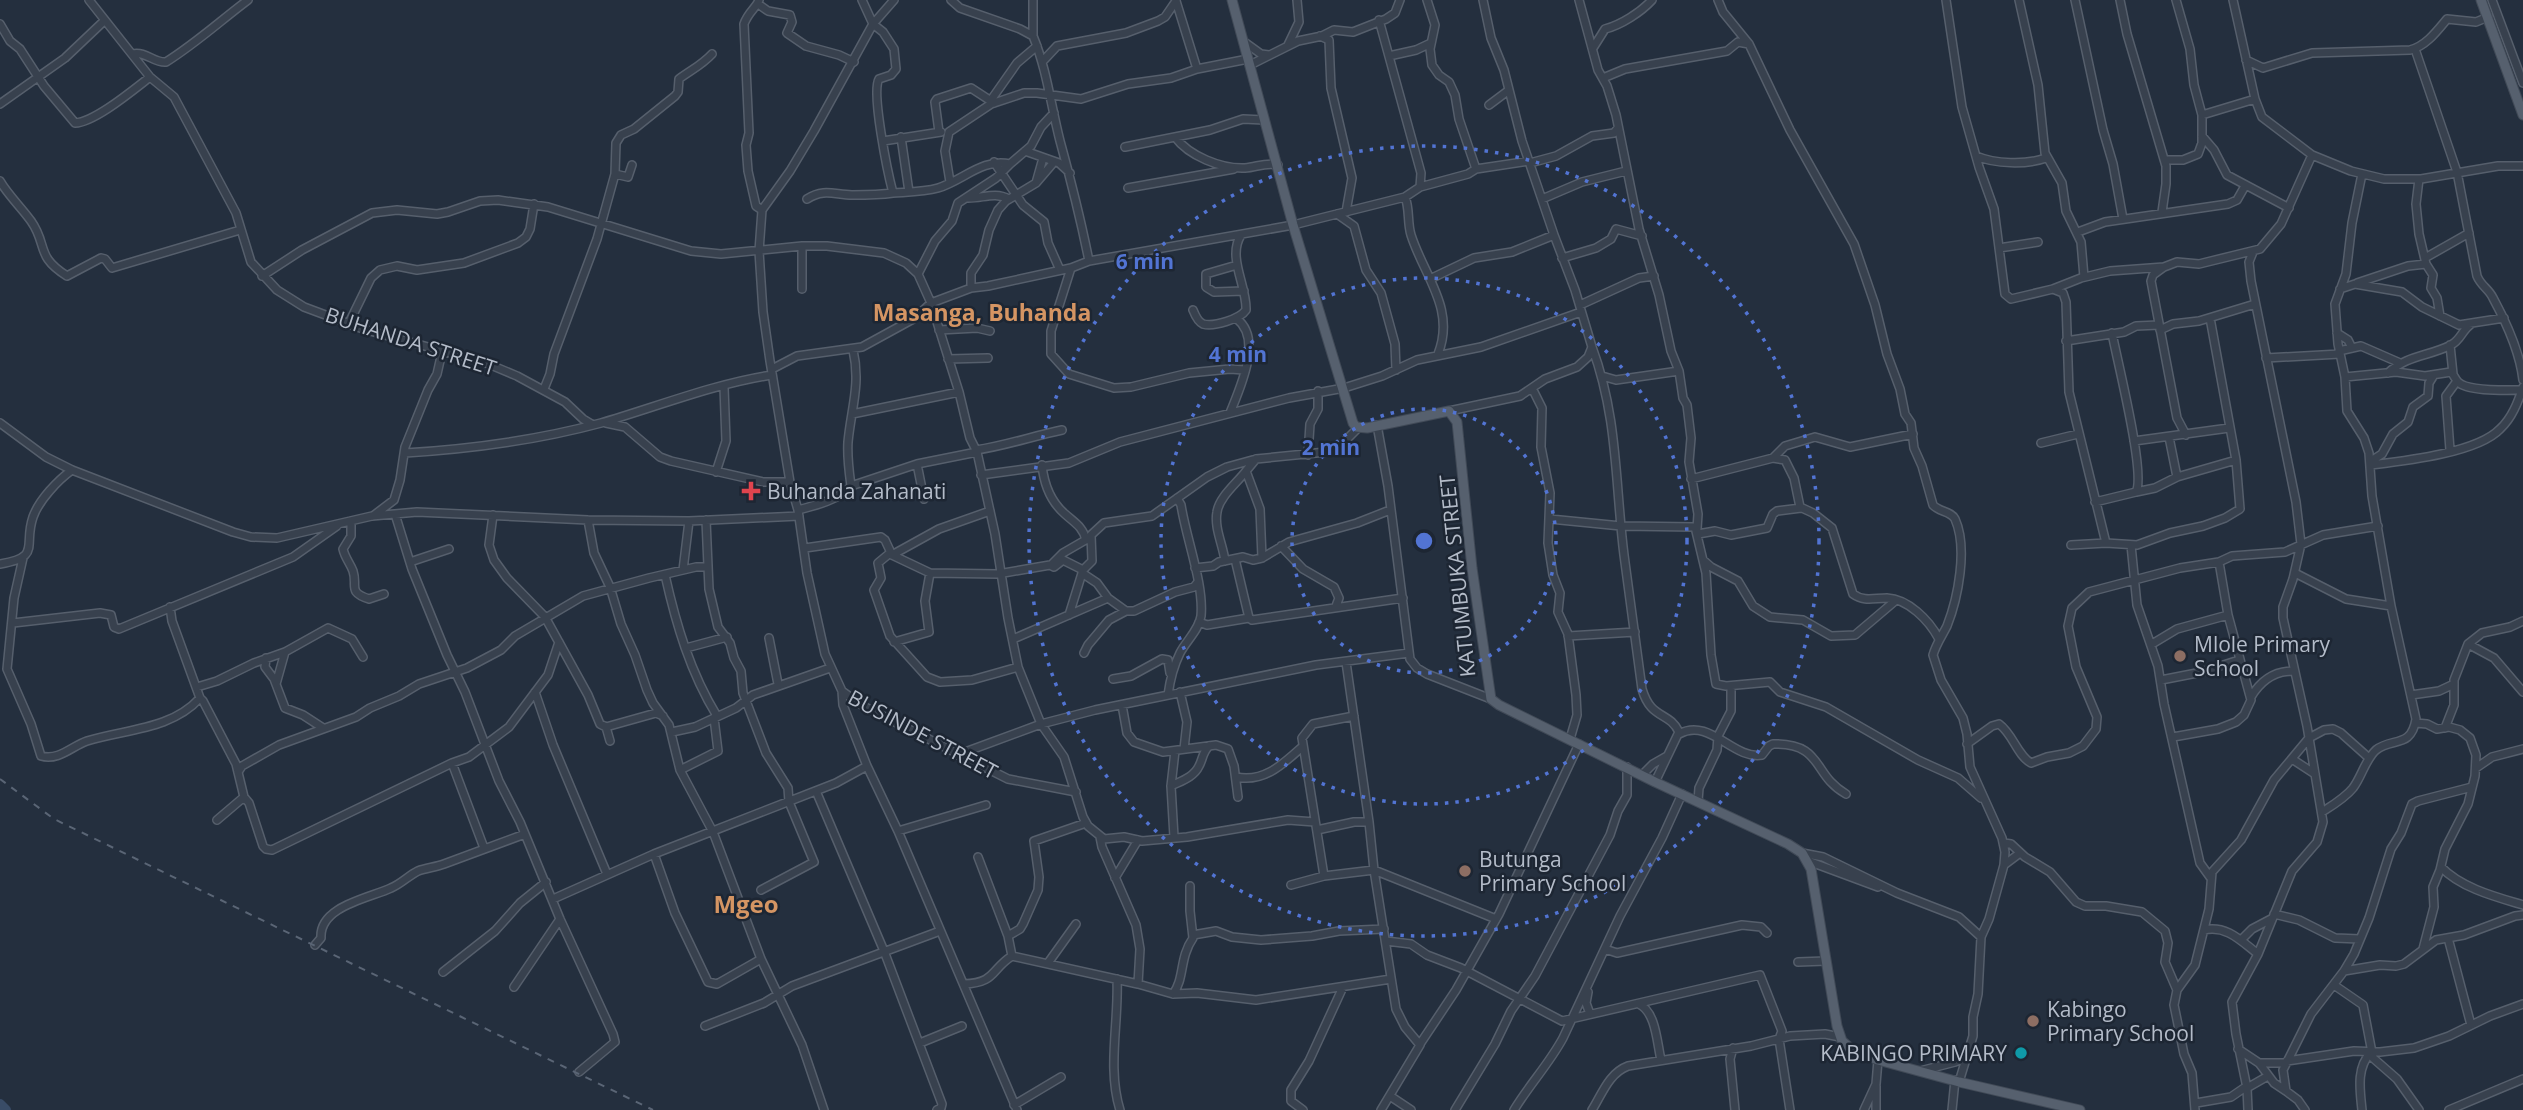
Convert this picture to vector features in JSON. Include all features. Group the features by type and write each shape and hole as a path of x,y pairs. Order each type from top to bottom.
{"main road":[{"path":"1232,0 1293,225 1353,423 1359,428 1449,411"},
{"path":"2481,0 2523,116"},
{"name":"KATUMBUKA STREET","path":"1449,411 1457,422 1472,568 1486,680 1491,699 1655,782 1788,844 1805,857"},
{"path":"1805,857 1814,885 1840,1037 1850,1048 1878,1060 2042,1106 2080,1110"}],"street":[{"name":"BUHANDA STREET","path":"89,0 149,77 174,97 229,198 251,262 262,276 291,300 349,323 486,363 544,389 565,401 593,425"},
{"path":"132,54 143,53 159,62 166,62 248,0"},
{"path":"862,0 873,24 883,32 894,49 894,73 879,79 876,85 893,193"},
{"path":"854,62 813,49 787,33 792,22 790,15 768,11 758,2 748,13 744,24 750,133 746,154 750,187 756,206 762,210 790,171 854,62 873,24 894,0"},
{"path":"951,0 960,8 1033,36"},
{"path":"1033,0 1033,36 1051,95 1089,261"},
{"path":"1287,45 1299,22 1297,0"},
{"path":"883,141 949,132 993,101 1024,93 1088,98 1128,84 1171,78 1197,69 1249,62 1270,55 1287,45 1341,30 1353,32 1393,15 1400,0"},
{"path":"1427,0 1435,25 1431,43 1433,65 1439,75 1449,82 1455,95 1459,119 1476,169"},
{"path":"1483,0 1491,38 1504,70 1529,162 1602,376 1617,457 1621,526 1642,689 1646,703 1675,724 1679,734"},
{"path":"1579,0 1598,70 1618,127 1626,171 1689,418 1691,479 1707,583 1714,681 1719,685 1731,686 1769,682 1782,694 1790,694 1826,708 1918,760 1958,778 1984,801"},
{"path":"1593,48 1605,29 1615,27 1652,0"},
{"path":"1718,0 1723,12 1749,44 1790,130 1854,244 1866,275 1887,354 1913,434 1914,448 1933,505 1954,516 1961,553 1955,603 1933,654 1934,663 1943,685 1963,718 1970,767 2004,843 2004,865 1989,919 1981,937 1972,1043 1957,1081 1952,1110"},
{"path":"1945,0 1958,89 1994,209 2005,294 2014,299 2110,271 2164,267"},
{"path":"2019,0 2038,85 2046,158 2062,183 2066,211 2078,232 2083,250 2084,277"},
{"path":"2075,0 2123,219"},
{"path":"2120,0 2127,34 2165,160 2167,174 2162,212"},
{"path":"2165,160 2175,161 2194,156 2200,149 2202,136 2202,115 2194,85 2190,49 2176,0"},
{"path":"2233,0 2255,99 2262,117 2312,155 2362,174 2384,179 2419,179 2498,166 2523,166"},
{"path":"2492,0 2523,83"},
{"path":"1042,62 1057,46 1126,33 1158,21 1165,17 1176,1"},
{"path":"1176,1 1197,69"},
{"path":"2246,60 2263,68 2312,53 2415,49 2447,19 2476,22 2488,18"},
{"path":"1379,20 1421,173 1420,187"},
{"path":"0,104 65,58 104,21"},
{"path":"0,24 38,78 72,121 78,124 112,105 149,77"},
{"path":"1329,40 1341,30"},
{"path":"1587,34 1600,36"},
{"path":"1320,36 1329,40"},
{"path":"1329,40 1331,88 1352,178 1341,213"},
{"path":"1243,41 1261,54 1270,55"},
{"path":"1603,78 1625,69 1727,51 1738,42 1749,44"},
{"path":"1389,56 1431,43"},
{"path":"993,101 1017,63 1037,46"},
{"path":"2415,49 2457,172 2480,284 2491,294 2504,318 2523,380"},
{"path":"1392,66 1405,53"},
{"path":"544,389 601,224 615,174 615,143 675,96 679,79 691,70 699,68 712,54"},
{"path":"939,132 935,102 937,99 971,88 993,101"},
{"path":"1489,105 1509,90"},
{"path":"2202,115 2255,99"},
{"path":"918,274 935,241 952,221 958,203 1001,173 1031,146 1041,127 1054,113"},
{"path":"1125,147 1210,130 1243,119 1264,120"},
{"path":"405,453 490,444 593,425 772,372 797,356 862,347 915,318 931,303 971,288 1071,268 1089,261 1293,225 1405,197 1420,187 1468,174 1476,169 1556,156 1592,136 1614,133 1618,127"},
{"path":"949,132 945,150 950,182"},
{"path":"2202,136 2214,150 2227,175 2289,208"},
{"path":"901,137 909,192"},
{"path":"1175,137 1188,149 1207,160 1238,168"},
{"path":"1025,151 1054,162 1070,173"},
{"path":"2186,435 2176,418 2151,281 2153,275 2176,262 2199,264 2253,252 2266,244 2281,224 2312,155"},
{"path":"1976,156 1991,161 2032,162 2046,158"},
{"path":"1036,183 1043,158"},
{"path":"807,199 819,192 853,195 934,189 981,166 994,162 1010,164"},
{"path":"994,162 1023,205 1044,222 1048,243 1060,270"},
{"path":"971,288 971,273 983,255 991,223 999,208 1036,183 1054,162"},
{"path":"1128,188 1268,163 1278,165"},
{"path":"615,174 628,177 632,165"},
{"path":"1542,199 1581,181 1626,171"},
{"path":"2322,812 2353,787 2369,758 2378,748 2403,740 2414,730 2416,723 2371,486 2371,463 2364,438 2347,411 2345,377 2337,333 2335,308 2346,274 2352,223 2362,174"},
{"path":"2419,179 2416,204 2426,261 2432,275 2431,288 2438,302 2440,316"},
{"path":"0,181 34,225 46,258 67,276 101,258 112,268 240,230"},
{"path":"2078,232 2095,224 2228,204 2239,197 2245,186"},
{"path":"966,198 1000,194 1009,199"},
{"path":"1405,197 1412,236 1441,308 1445,325 1438,354"},
{"path":"262,276 302,250 372,214 397,210 437,214 480,201 498,200 534,204 691,251 713,254 802,246 884,253 906,263 918,274 931,303 959,392 970,438 977,451 1018,667 1041,724 1064,757 1086,823 1100,837 1110,840 1125,837 1138,840 1212,833 1288,820 1316,826 1369,822"},
{"path":"349,323 371,278 380,270 397,266 417,270 464,263 518,243 526,237 530,229 534,204"},
{"name":"BUSINDE STREET","path":"762,210 759,251 763,312 790,482 799,513 807,573 825,654 842,691 863,706 1008,779 1076,792"},
{"path":"1341,213 1354,226 1366,270 1381,293 1395,344 1396,370"},
{"path":"1562,258 1596,248 1611,239 1616,229 1642,236"},
{"path":"2340,289 2426,261 2469,233"},
{"path":"1193,310 1203,324 1237,319 1246,310 1237,265 1236,247 1241,235"},
{"path":"1430,279 1474,258 1513,252 1554,235"},
{"path":"1999,248 2038,242"},
{"path":"802,246 802,289"},
{"path":"2248,1110 2247,1087 2238,1049 2232,1002 2258,954 2295,866 2319,837 2322,812 2283,609 2301,544 2296,502 2255,304 2249,266 2253,252"},
{"path":"1237,265 1206,274 1206,287 1214,292 1244,290"},
{"path":"1071,268 1050,341 1051,354 1069,374 1122,388 1189,373 1244,370"},
{"path":"2140,269 2151,281"},
{"path":"981,475 1073,462 1120,442 1318,391 1344,388 1417,360 1481,347 1580,308 1639,278 1654,276"},
{"path":"2066,302 2073,282"},
{"path":"2355,284 2402,292 2422,307 2459,325 2504,318"},
{"path":"2053,289 2063,293 2066,302 2069,392 2106,543"},
{"path":"2066,341 2124,332 2136,326 2160,328 2210,318 2255,304"},
{"path":"2071,545 2145,543 2170,533 2203,526 2240,509 2235,460 2210,318"},
{"path":"1230,413 1244,370 1250,337 1245,326 1237,319"},
{"path":"2388,373 2400,363 2450,345 2474,323"},
{"path":"939,330 977,328 990,331"},
{"path":"2112,332 2134,441 2139,476 2136,492"},
{"path":"2337,333 2348,340 2352,348"},
{"path":"2450,345 2456,378 2446,397 2450,450"},
{"path":"2266,358 2339,352 2363,346 2400,363"},
{"path":"1449,411 1512,399 1545,379 1577,367 1588,357 1592,347"},
{"path":"851,486 848,455 857,393 853,350"},
{"path":"372,516 394,500 405,453 428,390 437,374 442,352"},
{"path":"948,359 988,358"},
{"path":"1602,376 1616,380 1679,371"},
{"path":"2345,377 2388,373 2434,375 2446,372 2480,388 2523,388 2516,407 2499,431 2471,444 2414,460 2371,463"},
{"path":"2371,463 2382,454 2400,426 2408,422 2413,407 2428,397 2429,383 2434,375"},
{"path":"716,472 726,443 724,387"},
{"path":"1381,1110 1419,1051 1420,1044 1457,990 1496,919 1575,741 1577,707 1568,636 1558,612 1560,593 1553,575 1548,538 1549,486 1541,447 1542,408 1532,388"},
{"path":"1308,455 1310,424 1318,409 1318,391"},
{"path":"852,414 959,392"},
{"path":"621,416 625,427"},
{"path":"602,422 625,427 660,457 766,483 790,482"},
{"path":"0,423 46,457 72,471 233,532 251,537 277,538 372,516 395,514 689,521 799,513 848,490 851,486 917,464 1062,430"},
{"path":"1377,425 1412,663 1422,671 1491,699"},
{"path":"1050,565 1063,553 1088,539 1104,523 1152,516 1216,472 1256,458 1308,455 1334,450 1359,428"},
{"path":"2134,441 2229,428"},
{"path":"1773,458 1785,446 1815,437 1850,447 1913,434"},
{"path":"2041,443 2078,434"},
{"path":"2169,437 2177,477"},
{"path":"1225,561 1219,537 1217,509 1256,458"},
{"path":"1691,479 1773,458 1785,460 1801,508"},
{"path":"2095,502 2155,488 2177,477 2235,460"},
{"path":"917,464 924,499"},
{"path":"1042,465 1043,477 1052,500 1080,526 1088,539 1097,583"},
{"path":"72,471 65,475 36,509 31,525 30,544 23,558 14,598 7,669 32,724 42,756 54,757 86,741 168,720 190,708 200,698"},
{"path":"1246,471 1258,500 1262,519 1262,558"},
{"path":"1170,677 1179,654 1201,615 1198,582 1181,505 1177,498"},
{"path":"1550,519 1621,526 1692,525 1698,531 1731,534 1767,528 1773,514 1777,512 1801,508 1808,510 1832,528 1853,594 1865,599 1886,598 1906,605 1924,618 1939,639"},
{"path":"1195,568 1235,559 1262,558 1301,537 1357,523 1390,510"},
{"path":"990,511 939,530 891,554 878,563 881,578 874,590 894,642 927,677 935,681 985,678 1018,667"},
{"path":"395,514 410,562 499,781 615,1040 579,1072"},
{"path":"493,515 489,545 494,560 507,578 545,617 588,695 600,724 606,727 653,714 663,717"},
{"path":"588,520 594,553 612,585 621,624 653,703 672,732 680,769 713,832 761,959 802,1045 824,1110"},
{"path":"706,520 710,592 718,627 727,637 741,671 741,688 766,753 788,788 789,802 814,862 761,890"},
{"path":"351,521 351,536 343,549 354,573 354,587 360,595 369,599 384,594"},
{"path":"683,570 689,521"},
{"path":"12,623 100,612 111,615 114,628 119,629 293,557 337,525"},
{"path":"1968,744 1992,726 2001,725 2024,758 2031,763 2068,753 2087,743 2098,722 2073,656 2068,626 2071,607 2089,592 2243,554 2284,552 2323,535 2378,526"},
{"path":"805,548 881,537 891,554 930,573 1001,573 1050,565 1054,567 1063,560 1097,583 1108,598 1126,611"},
{"path":"2131,545 2137,606 2152,644 2161,680 2200,863 2210,877"},
{"path":"1282,546 1303,569 1334,587 1339,598 1336,606"},
{"path":"410,562 449,549"},
{"path":"0,564 23,558"},
{"path":"1235,559 1250,618"},
{"path":"1702,560 1738,581 1753,606 1770,617 1803,620 1831,636 1855,635 1895,601"},
{"path":"1069,615 1083,572 1092,561"},
{"path":"2219,562 2228,615 2251,697"},
{"path":"238,772 242,766 279,745 356,717 419,684 456,672 501,650 515,636 583,597 612,585 708,567"},
{"path":"894,642 929,632 925,601 930,573"},
{"path":"2295,573 2346,599 2392,606"},
{"path":"665,575 677,629 715,717 718,751 680,769"},
{"path":"1084,653 1109,620 1126,611 1134,611 1175,592 1194,587 1198,582"},
{"path":"1013,639 1108,598"},
{"path":"1199,622 1207,625 1250,618 1252,620 1403,598"},
{"path":"170,607 173,623 200,698 204,701 238,772 263,846 272,850 469,757 486,746 509,727 548,675 559,642"},
{"path":"2152,644 2177,629 2228,615"},
{"path":"2445,728 2454,705 2454,684 2468,643 2482,633 2510,627 2523,621"},
{"path":"197,687 285,652 328,628 352,639 363,657"},
{"path":"1568,636 1635,632"},
{"path":"686,649 727,637"},
{"path":"769,638 778,684"},
{"path":"2468,643 2494,658 2523,692"},
{"path":"276,684 285,652"},
{"path":"957,755 1041,724 1122,705 1316,665 1409,653"},
{"path":"266,658 265,668 276,684 286,709 303,715 323,729"},
{"path":"1114,679 1131,676 1150,663 1166,659 1170,677 1168,695"},
{"path":"2161,680 2202,672 2239,660"},
{"path":"1346,662 1391,979 1398,1015 1420,1044"},
{"path":"672,732 695,727 778,684 830,668"},
{"path":"2173,737 2218,729 2236,722 2244,715 2251,697 2261,683 2280,672 2293,671"},
{"path":"2411,695 2440,691 2454,684"},
{"path":"1698,801 1700,784 1717,750 1718,738 1731,708 1731,686"},
{"path":"842,691 843,705 867,766 898,831 1015,1108 1060,1077"},
{"path":"535,692 553,745 607,874"},
{"path":"1180,692 1187,722 1184,749"},
{"path":"653,703 653,714"},
{"path":"1122,705 1127,733 1134,742 1163,752 1209,746 1228,749 1238,797"},
{"path":"1324,876 1303,736 1311,725 1354,716"},
{"path":"2416,723 2427,724 2436,729 2457,729 2467,734 2475,748 2476,768 2466,809 2445,849 2433,887 2434,907 2423,949"},
{"path":"606,727 610,741"},
{"path":"1655,782 1679,734 1694,730 1757,756 1762,755 1773,744 1805,751 1814,757 1830,783 1846,794"},
{"path":"2285,1062 2270,1077 2231,1097 2195,1107 2192,1073 2184,1054 2174,1005 2177,990 2195,965 2210,895 2210,877 2215,867 2241,840 2274,780 2309,738 2324,730 2336,730 2349,738 2369,758"},
{"path":"1171,786 1197,770 1205,749 1209,746"},
{"path":"1236,778 1249,778 1276,771 1303,747"},
{"path":"2476,768 2492,757 2523,749"},
{"path":"1174,837 1171,786 1175,751"},
{"path":"1642,775 1653,764 1667,757"},
{"path":"2292,759 2316,776"},
{"path":"452,763 484,848"},
{"path":"553,899 654,854 850,777 867,766"},
{"path":"1455,1110 1518,1000 1535,976 1610,835 1618,811 1628,795 1627,767"},
{"path":"2286,1091 2282,1075 2285,1062 2312,1014 2344,971 2360,939 2390,852 2412,804 2472,787"},
{"path":"816,791 920,1043 942,1104 937,1110"},
{"path":"1514,1110 1525,1090 1534,1084 1554,1055 1619,916 1662,838 1682,794"},
{"path":"217,820 244,796"},
{"path":"898,831 986,805"},
{"path":"1008,936 1020,929 1038,890 1034,841 1086,823"},
{"path":"316,945 327,922 347,904 388,890 417,872 525,834"},
{"path":"1100,837 1139,937 1138,984"},
{"path":"1115,878 1138,840"},
{"path":"2004,843 2011,844 2050,872 2071,898 2080,904 2106,905 2147,914 2167,934 2165,962 2177,990"},
{"path":"2004,865 2020,853"},
{"path":"654,854 675,913 708,982 717,984 761,959"},
{"path":"978,857 1008,936 1012,956"},
{"path":"1805,857 1823,857 1897,893 1956,916 1981,937"},
{"path":"2441,867 2476,889 2523,905"},
{"path":"1292,885 1324,876 1374,870 1496,919"},
{"path":"443,972 495,931 520,903 546,883"},
{"path":"1173,994 1178,986 1185,949 1192,941 1193,935 1190,886"},
{"path":"2344,971 2404,964 2436,940 2523,915"},
{"path":"2241,940 2252,929 2273,916 2299,920 2335,938 2360,939"},
{"path":"514,987 559,919"},
{"path":"1048,963 1076,924"},
{"path":"1605,949 1617,953 1742,925 1758,926 1767,933"},
{"path":"1193,935 1216,931 1245,940 1268,940 1339,931 1384,929"},
{"path":"2204,930 2221,929 2258,954"},
{"path":"705,1026 764,1003 792,986 940,931"},
{"path":"2448,938 2471,1025"},
{"path":"1386,941 1411,944 1430,957 1560,1021 1760,975 1782,1031 1779,1039 1790,1110"},
{"path":"1012,956 1173,994 1197,993 1256,1000 1391,979"},
{"path":"964,984 974,984 990,978 1012,956"},
{"path":"1798,962 1826,961"},
{"path":"1590,1014 1586,998 1593,976"},
{"path":"1117,979 1118,1015 1114,1073 1120,1110"},
{"path":"2334,985 2363,1005 2371,1052 2375,1060 2397,1079 2419,1110"},
{"path":"1303,1110 1291,1101 1290,1092 1320,1040 1343,987"},
{"path":"1639,1004 1646,1008 1650,1015 1661,1060"},
{"path":"2259,1063 2285,1062 2354,1051 2414,1048 2523,1004"},
{"path":"920,1043 962,1026"},
{"path":"1592,1110 1620,1069 1790,1036 1825,1034 1840,1037"},
{"path":"1733,1048 1730,1059 1735,1110"},
{"path":"2238,1049 2259,1063 2305,1110"},
{"path":"2362,1110 2361,1070 2364,1059 2371,1052"},
{"path":"1920,1070 1966,1057"},
{"path":"1876,1110 1878,1060"},
{"path":"2449,1110 2523,1079"},
{"path":"1864,1110 1876,1083"},
{"path":"1390,1096 1411,1110"}],"waterway":[{"path":"0,1104 6,1110"}],"railway":[{"path":"0,779 54,819 653,1110"}],"place":[{"name":"Buhanda Zahanati","path":"751,491"},
{"name":"Mlole Primary School","path":"2180,656"},
{"name":"Butunga Primary School","path":"1465,871"},
{"name":"Kabingo Primary School","path":"2033,1021"},
{"name":"KABINGO PRIMARY","path":"2021,1053"}],"district":[{"name":"Masanga, Buhanda","path":"982,312"},
{"name":"Mgeo","path":"746,903"}]}
